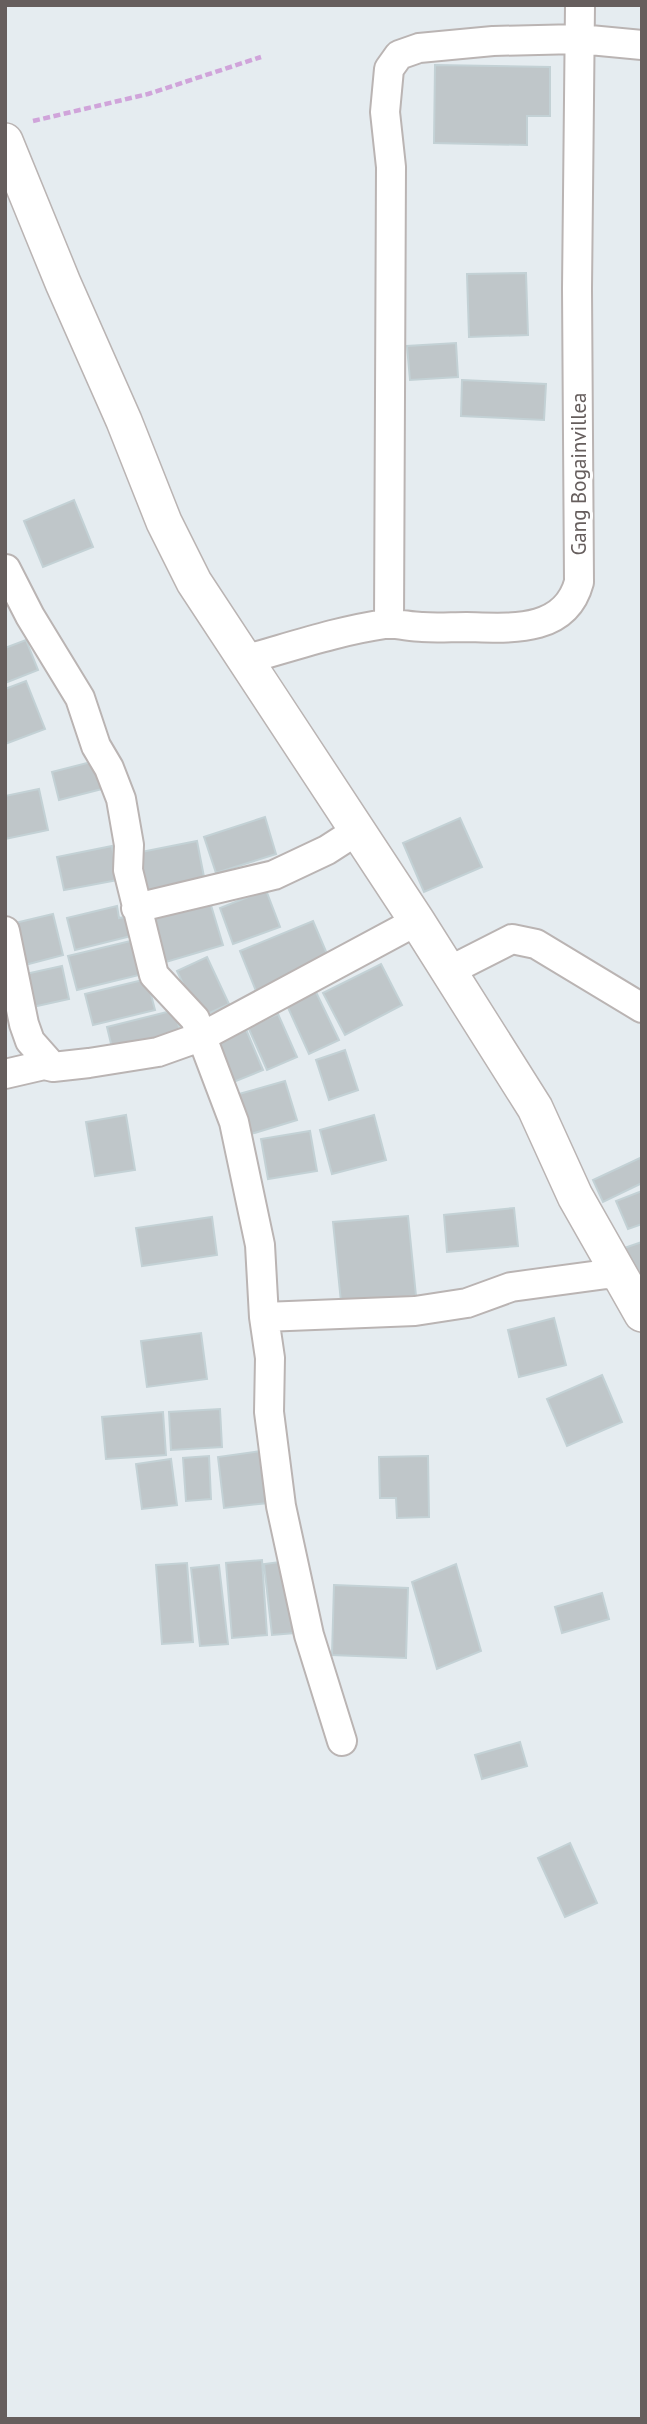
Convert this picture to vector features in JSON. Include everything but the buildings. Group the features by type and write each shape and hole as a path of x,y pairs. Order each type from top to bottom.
{"street":[{"name":"Gang Bogainvillea","path":"244,660 353,630 389,624 504,628 536,625 555,615 575,596 579,582 577,289 580,5"},
{"path":"389,624 391,167 385,111 389,69 399,55 419,48 493,41 579,39 642,45"},
{"path":"18,131 63,283 124,421 164,522 194,582 418,921 535,1108 575,1196 642,1314"},
{"path":"6,569 30,616 80,698 96,746 109,768 121,799 129,845 128,870 154,975 195,1020 224,1093 240,1146 260,1245 264,1317 270,1358 269,1412 281,1506 311,1645 342,1741"},
{"path":"136,908 274,875 327,850 358,830"},
{"path":"5,1074 44,1065 52,1067 158,1052 203,1036 418,921"},
{"path":"5,931 24,1024 30,1041 52,1067"},
{"path":"449,971 512,939 536,944 642,1008"},
{"path":"264,1317 415,1311 467,1303 511,1287 607,1275 620,1276"}],"path":[{"path":"18,131 148,94 261,57"}]}
